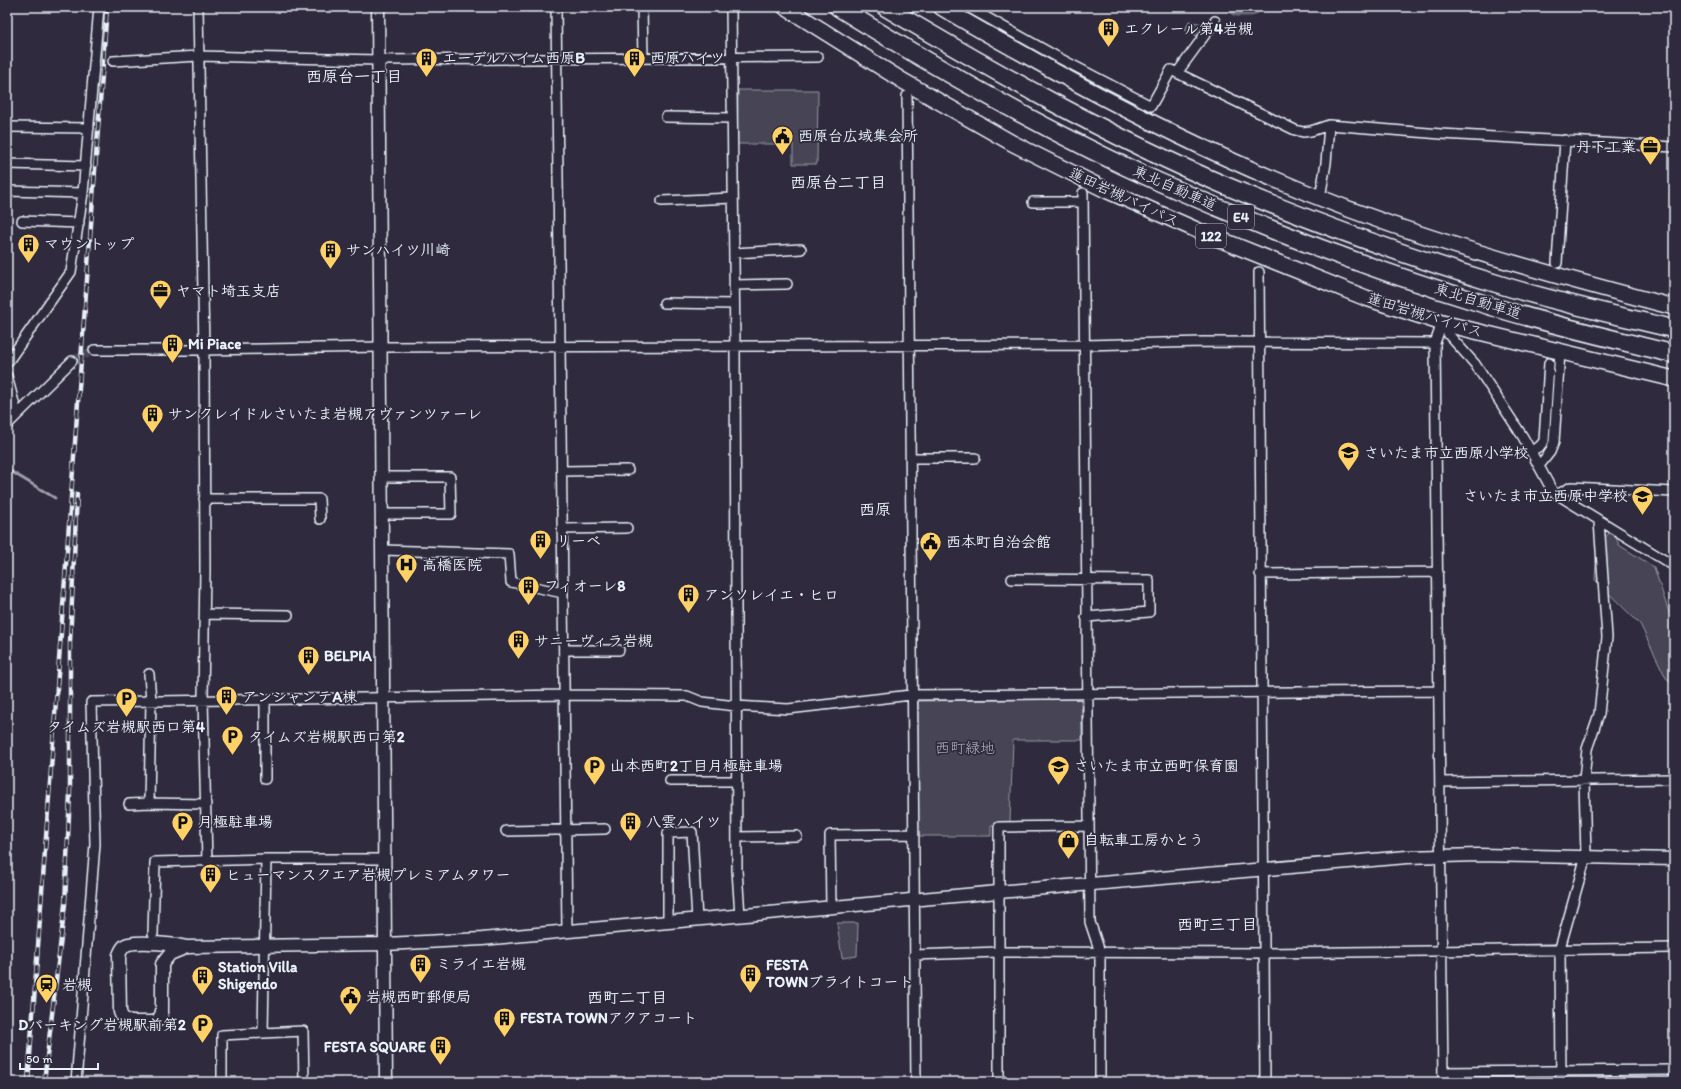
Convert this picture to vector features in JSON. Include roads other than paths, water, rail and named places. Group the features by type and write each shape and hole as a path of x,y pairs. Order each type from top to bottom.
{"highway":[{"name":"蓮田岩槻バイパス","path":"785,7 910,85 1012,143 1108,191 1282,266 1366,298 1554,358 1674,379"},
{"name":"東北自動車道","path":"838,7 948,72 1075,141 1157,180 1245,219 1390,274 1485,305 1674,354"},
{"name":"東北自動車道","path":"884,7 1017,83 1090,122 1156,154 1257,198 1379,245 1455,270 1514,288 1674,329"},
{"path":"940,7 1066,78 1172,134 1244,167 1320,198 1430,238 1535,271 1674,307"}],"street":[{"path":"7,363 71,272 86,166 99,7"},
{"path":"198,7 204,350 205,614 203,699 207,862"},
{"path":"378,7 386,1082"},
{"path":"556,7 558,58 567,931"},
{"path":"642,7 643,58"},
{"path":"731,7 735,346 736,781 740,916"},
{"path":"968,7 1059,58 1151,106 1171,70 1295,130 1307,132 1328,125 1441,134 1674,147"},
{"path":"1176,72 1215,21"},
{"path":"113,61 198,56 379,60 818,57"},
{"path":"907,96 911,458 911,695 916,1082"},
{"path":"666,117 732,118"},
{"path":"1320,198 1326,163 1328,125"},
{"path":"7,127 89,128"},
{"path":"1557,263 1565,140"},
{"path":"7,164 86,166"},
{"path":"7,191 83,193"},
{"path":"662,201 733,198"},
{"path":"1033,202 1083,198 1086,693 1090,922 1100,952 1100,1082"},
{"path":"22,221 79,223"},
{"path":"734,253 801,249"},
{"path":"1259,272 1260,574 1263,691 1264,1082"},
{"path":"734,285 787,284"},
{"path":"664,303 734,304"},
{"path":"1442,323 1435,343 1442,855 1443,1082"},
{"path":"1442,323 1449,335 1474,364 1531,452 1553,492 1674,566"},
{"path":"94,350 560,346 1084,345 1259,342 1435,343"},
{"path":"1531,452 1540,446 1544,441 1554,358"},
{"path":"1539,466 1550,452 1554,442 1554,358"},
{"path":"7,425 72,361"},
{"path":"7,376 17,414"},
{"path":"911,458 975,458"},
{"path":"562,471 628,470"},
{"path":"382,477 450,478 451,514 382,514"},
{"path":"1557,495 1571,487 1674,492"},
{"path":"204,499 319,499 320,519"},
{"path":"1561,1082 1560,948 1586,856 1584,780 1587,749 1599,714 1607,638 1600,521"},
{"path":"562,529 627,528"},
{"path":"383,550 508,554 511,582 563,593"},
{"path":"1260,574 1438,572"},
{"path":"1012,579 1149,580 1149,612 1086,617"},
{"path":"205,614 288,615"},
{"path":"564,650 619,650"},
{"path":"149,674 151,701 150,803"},
{"path":"76,1082 95,844 91,702 265,698 564,695 687,696 702,702 736,706 788,709 911,695 1263,691 1440,691"},
{"path":"265,698 265,779"},
{"path":"1441,782 1674,779"},
{"path":"670,781 736,781"},
{"path":"129,804 206,804"},
{"path":"999,1082 999,827 1089,826"},
{"path":"506,831 605,829"},
{"path":"668,922 668,833 692,832 697,920"},
{"path":"831,907 830,835 913,834"},
{"path":"737,837 797,836"},
{"path":"384,859 266,859 207,862 155,862 151,939 162,964 161,1016 154,1022 130,1022 126,1020 120,1012 119,955 121,949 130,944 151,939 187,947 386,944 482,939 914,899 1442,855 1586,856 1674,859"},
{"path":"263,1033 266,859"},
{"path":"162,964 165,958 170,954 187,947"},
{"path":"914,955 999,952 1264,953 1442,949 1674,948"},
{"path":"222,1082 222,1036 303,1031 304,1082"},
{"path":"1443,1072 1674,1070"}],"waterway":[{"path":"1237,7 1251,7"},
{"path":"7,469 55,498"}],"tunnel":[{"path":"1549,363 1556,271"},
{"path":"72,361 94,350"}],"railway":[{"path":"28,1082 107,7"},
{"path":"44,1082 65,904 70,793 70,642 77,494"}],"place":[{"name":"エクレール第4岩槻","path":"1108,48"},
{"name":"エーデルハイム西原B","path":"426,78"},
{"name":"西原ハイツ","path":"634,78"},
{"name":"西原台広域集会所","path":"782,156"},
{"name":"丹下工業","path":"1651,166"},
{"name":"マウントップ","path":"28,264"},
{"name":"サンハイツ川崎","path":"331,270"},
{"name":"ヤマト埼玉支店","path":"161,310"},
{"name":"Mi Piace","path":"173,364"},
{"name":"サンクレイドルさいたま岩槻アヴァンツァーレ","path":"152,434"},
{"name":"さいたま市立西原小学校","path":"1348,472"},
{"name":"さいたま市立西原中学校","path":"1643,516"},
{"name":"リーベ","path":"541,560"},
{"name":"西本町自治会館","path":"931,562"},
{"name":"高橋医院","path":"406,584"},
{"name":"フィオーレ8","path":"528,606"},
{"name":"アンソレイエ・ヒロ","path":"689,614"},
{"name":"サニーヴィラ岩槻","path":"518,660"},
{"name":"BELPIA","path":"309,676"},
{"name":"アンシャンテA棟","path":"226,716"},
{"name":"タイムズ岩槻駅西口第4","path":"126,718"},
{"name":"タイムズ岩槻駅西口第2","path":"233,756"},
{"name":"山本西町2丁目月極駐車場","path":"595,786"},
{"name":"さいたま市立西町保育園","path":"1058,786"},
{"name":"月極駐車場","path":"182,842"},
{"name":"八雲ハイツ","path":"630,842"},
{"name":"自転車工房かとう","path":"1069,860"},
{"name":"ヒューマンスクエア岩槻プレミアムタワー","path":"210,894"},
{"name":"ミライエ岩槻","path":"421,984"},
{"name":"FESTA TOWNブライトコート","path":"751,994"},
{"name":"Station Villa Shigendo","path":"203,996"},
{"name":"岩槻","path":"47,1004"},
{"name":"岩槻西町郵便局","path":"351,1016"},
{"name":"FESTA TOWNアクアコート","path":"504,1038"},
{"name":"Dパーキング岩槻駅前第2","path":"202,1044"},
{"name":"FESTA SQUARE","path":"441,1066"}],"district":[{"name":"西原台一丁目","path":"354,76"},
{"name":"西原台二丁目","path":"838,182"},
{"name":"西原","path":"875,509"},
{"name":"西町三丁目","path":"1217,924"},
{"name":"西町二丁目","path":"627,997"}],"park label":[{"name":"西町緑地","path":"965,748"}]}
